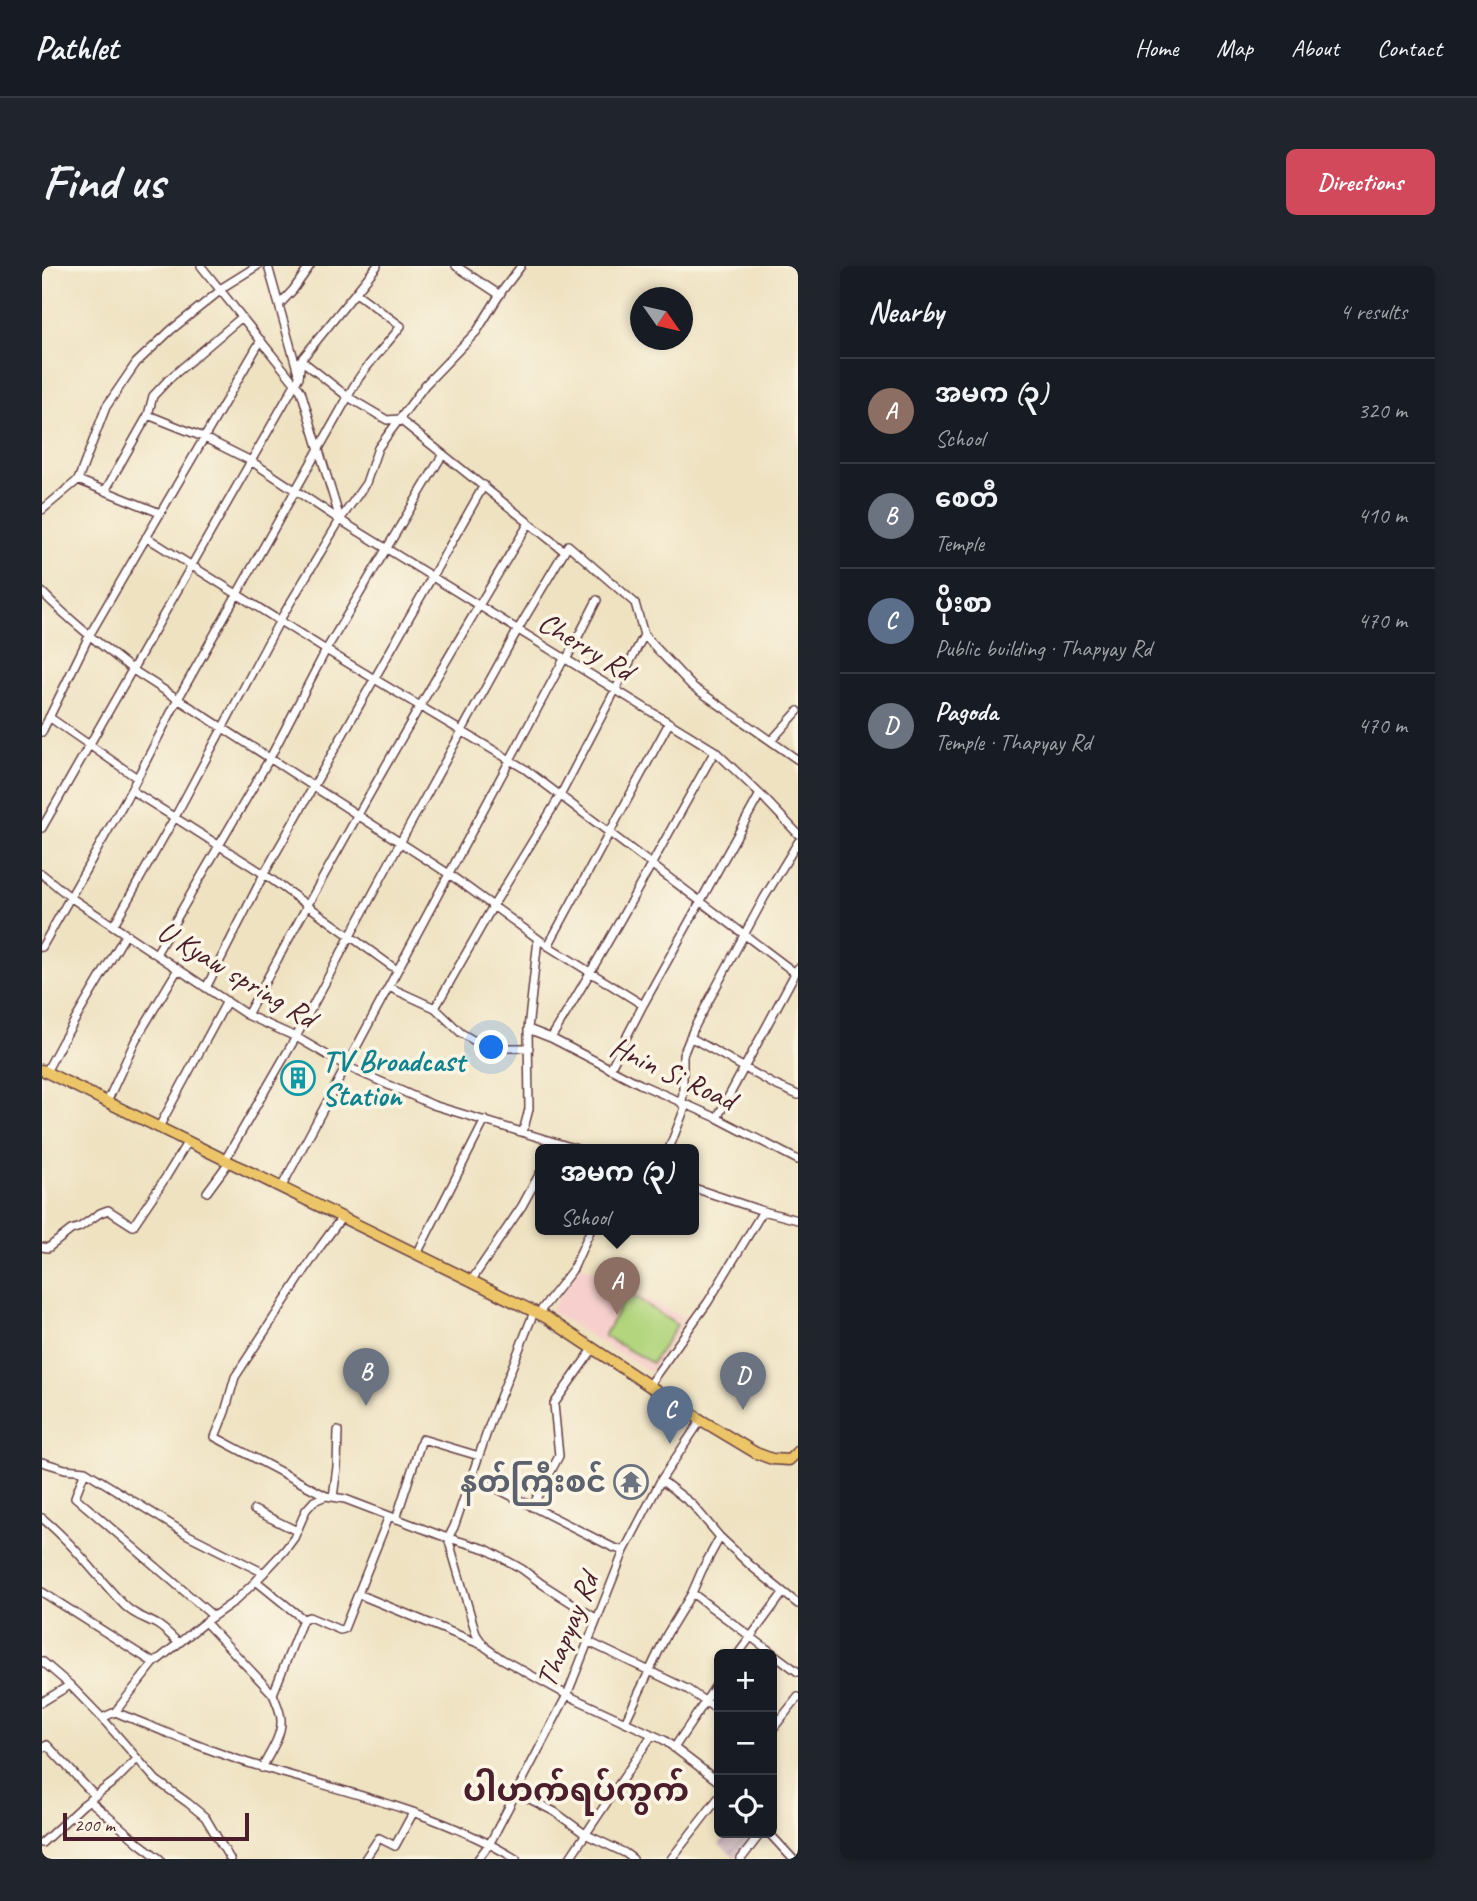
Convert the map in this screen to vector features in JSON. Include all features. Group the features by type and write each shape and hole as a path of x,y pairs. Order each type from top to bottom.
{"highway":[{"path":"44,1071 536,1313 756,1453 772,1459 789,1460 798,1451"}],"street":[{"path":"201,266 297,380"},
{"path":"42,510 78,480 106,407 136,363 220,290 257,266"},
{"path":"268,266 337,519"},
{"path":"279,305 310,266"},
{"path":"42,828 297,380 301,359 377,266"},
{"path":"456,266 500,295"},
{"path":"113,926 337,519 366,483 378,447 425,385 477,331 521,266"},
{"path":"42,947 354,384 401,326 356,293"},
{"path":"105,491 148,415 153,396 242,317"},
{"path":"42,732 89,636 261,340"},
{"path":"301,359 348,397 387,420 399,419 564,551"},
{"name":"Cherry Rd","path":"148,415 251,461 337,519 715,751 798,834"},
{"path":"156,954 270,758 326,650 443,454"},
{"path":"78,480 160,513"},
{"path":"206,988 264,874 484,485"},
{"path":"247,1015 356,815 528,523"},
{"path":"146,537 326,650 510,760 796,970 717,1118"},
{"path":"207,1192 296,1037 517,631 568,545 635,603 644,635 692,686 798,760"},
{"path":"42,592 63,614 134,670 449,874 548,946 643,1004"},
{"path":"281,1188 597,600"},
{"path":"435,1008 560,796 644,635"},
{"path":"771,741 798,711"},
{"path":"49,717 137,778"},
{"path":"548,946 669,723"},
{"path":"551,1038 591,973 650,863 715,751"},
{"path":"131,790 264,874 397,970"},
{"path":"610,1069 643,1004 760,794"},
{"path":"671,1144 684,1104 683,1055 690,1037 764,898 798,842"},
{"name":"U Kyaw spring Rd","path":"42,874 70,897 247,1015 296,1037 346,1066 433,1105 523,1132 552,1144"},
{"path":"44,1071 126,934"},
{"path":"523,1132 529,1109 528,1029 538,939"},
{"path":"107,1102 135,1041 178,969"},
{"path":"389,987 435,1008 461,1033 481,1044 529,1048"},
{"path":"159,1128 227,1002"},
{"name":"Hnin Si Road","path":"528,1029 717,1118 798,1160"},
{"path":"690,1037 775,1086 798,1095"},
{"path":"417,1254 485,1120"},
{"path":"42,1247 48,1248 71,1230 108,1210 133,1226 188,1141"},
{"path":"471,1281 522,1206 535,1181"},
{"path":"699,1190 798,1220"},
{"path":"649,1386 708,1302 763,1211"},
{"path":"342,1217 235,1377 215,1437 329,1497 345,1499 448,1538 486,1549 522,1569 597,1619"},
{"path":"485,1647 476,1634 448,1538 536,1313 573,1269 588,1235"},
{"path":"532,1507 559,1456 554,1404 593,1349"},
{"name":"Thapyay Rd","path":"478,1859 567,1695 624,1551 661,1480 701,1420"},
{"path":"329,1497 337,1467 338,1431"},
{"path":"273,1693 303,1619 309,1617 340,1630 344,1629 422,1440 479,1455"},
{"path":"42,1462 65,1469 85,1471 188,1535 264,1573"},
{"path":"85,1471 75,1497 213,1616"},
{"path":"471,1476 624,1551"},
{"path":"661,1480 692,1504 720,1537 758,1573 798,1604"},
{"path":"102,1718 115,1712 154,1663 235,1601 256,1581 285,1550 306,1510 314,1501 329,1497"},
{"path":"254,1510 297,1531"},
{"path":"42,1518 63,1536 127,1608 162,1628 178,1643"},
{"path":"625,1722 667,1634 692,1593 720,1537"},
{"path":"256,1581 303,1619"},
{"path":"42,1592 154,1663"},
{"path":"692,1593 798,1672"},
{"path":"742,1649 783,1593"},
{"path":"358,1594 485,1647 502,1660 567,1695 652,1735 714,1778"},
{"path":"205,1622 273,1693 281,1720 279,1734 262,1768"},
{"path":"589,1642 687,1689 714,1708"},
{"path":"42,1661 102,1718 156,1780 205,1818 230,1859"},
{"path":"42,1702 70,1685"},
{"path":"674,1748 714,1688"},
{"path":"777,1724 798,1697"},
{"path":"115,1712 262,1768 333,1786 412,1813 489,1843 516,1859"},
{"path":"569,1859 652,1735"},
{"path":"42,1748 47,1745 92,1798 160,1859"},
{"path":"42,1843 137,1759"},
{"path":"516,1792 555,1812 585,1834 633,1859"},
{"path":"671,1859 714,1803"},
{"path":"365,1859 379,1838 395,1846 412,1813"},
{"path":"741,1859 757,1838"},
{"path":"774,1838 793,1859"}],"shaded area":[{"path":"581,1265 686,1319 651,1372 550,1311"},
{"path":"724,1838 752,1838 735,1858 719,1844"}],"green space":[{"path":"628,1293 677,1325 652,1363 604,1336"}],"place":[{"name":"TV Broadcast Station","path":"298,1078"},
{"name":"အမက (၃)","path":"617,1315"},
{"name":"စေတီ","path":"366,1406"},
{"name":"Pagoda","path":"743,1410"},
{"name":"ပိုးစာ","path":"670,1444"},
{"name":"နတ်ကြီးစင်","path":"631,1482"}],"district":[{"name":"ပါဟက်ရပ်ကွက်","path":"576,1789"}]}
